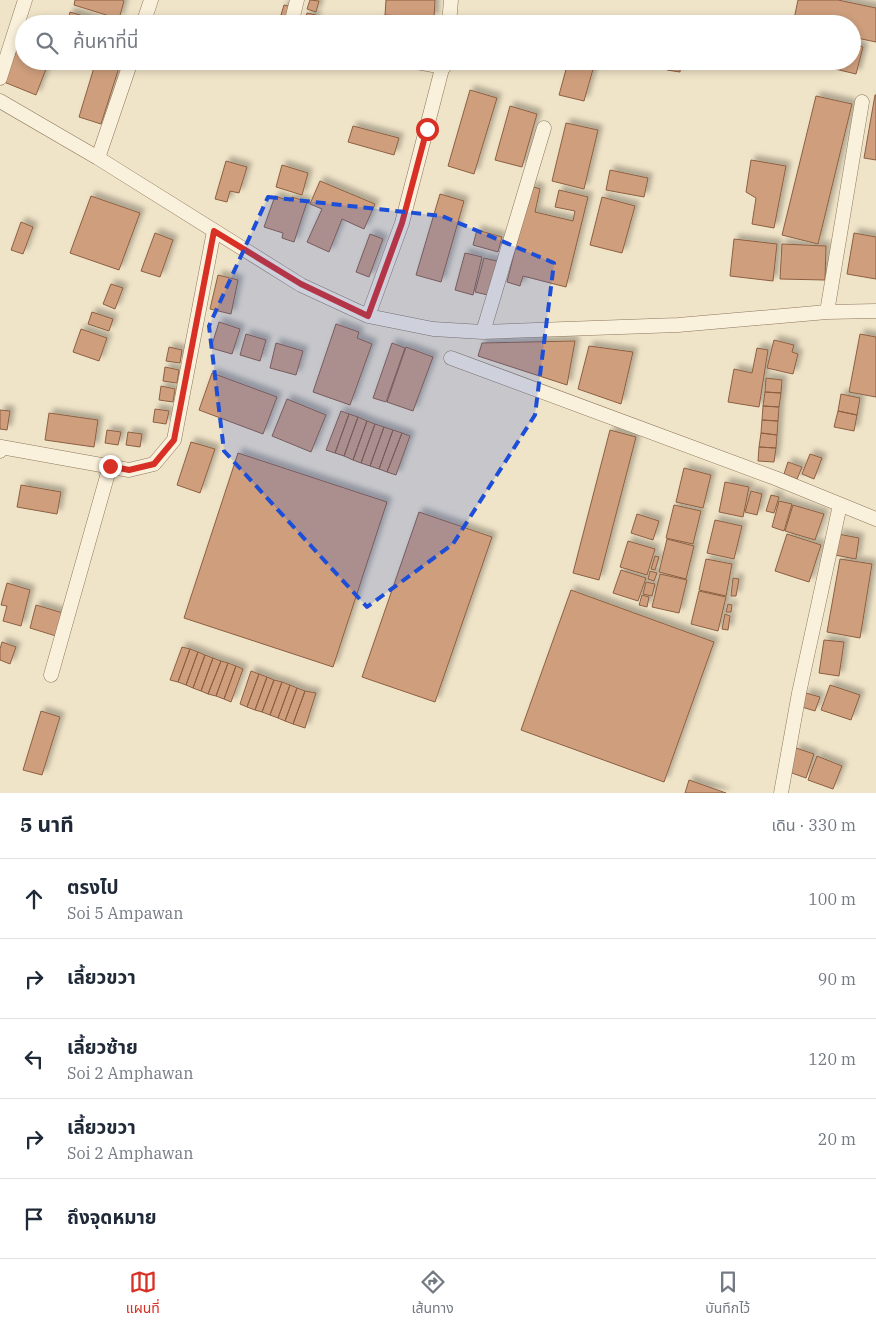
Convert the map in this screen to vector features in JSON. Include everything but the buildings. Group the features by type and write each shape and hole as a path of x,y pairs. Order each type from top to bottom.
{"street":[{"path":"19,15 24,0"},
{"path":"146,15 151,0"},
{"path":"293,15 296,0"},
{"path":"450,15 452,0"},
{"path":"0,78 15,29"},
{"path":"98,158 128,70"},
{"path":"368,316 402,223 442,70"},
{"path":"0,101 98,158 301,284 368,316 433,329 483,332 678,325 827,312 876,311"},
{"path":"827,312 862,102"},
{"path":"483,332 544,128"},
{"path":"0,448 129,470 154,464 174,440 214,231"},
{"path":"451,358 775,478 876,519"},
{"path":"51,675 110,466"},
{"path":"781,793 799,693 840,505"}],"highlighted area":[{"path":"268,197 442,216 554,263 535,415 453,544 367,607 224,451 209,326"}],"route":[{"path":"110,466 129,470 154,464 174,440 214,231 301,284 368,316 402,223 427,129"}]}
